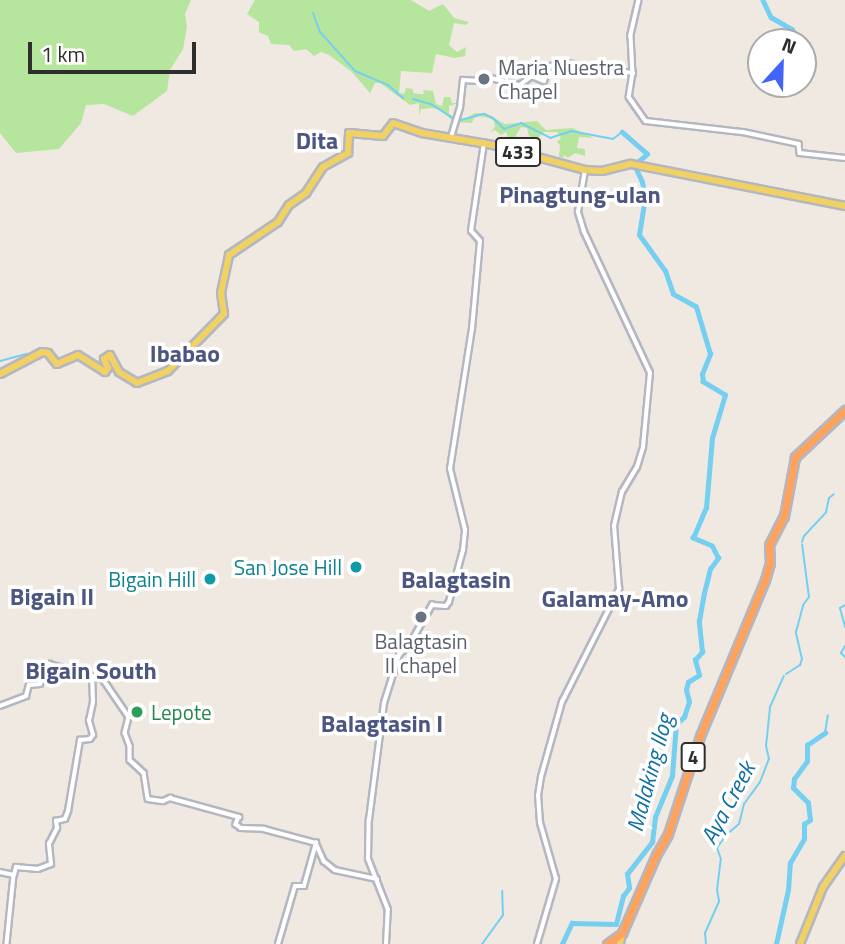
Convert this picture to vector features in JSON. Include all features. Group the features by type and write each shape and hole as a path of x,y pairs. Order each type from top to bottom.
{"highway":[{"name":"4","path":"622,933 654,858 668,834 701,734 763,586 771,563 769,545 784,516 795,457 845,411"},
{"path":"607,944 622,933"}],"main road":[{"name":"433","path":"0,374 41,352 48,353 57,364 78,355 105,372 108,368 104,359 110,355 119,372 137,383 167,372 224,314 221,293 229,255 278,222 291,203 306,192 323,167 348,153 349,133 383,135 396,123 422,133 484,143 585,170 602,171 634,165 845,206"},
{"path":"800,944 823,887 845,856"},
{"path":"620,944 622,933"}],"street":[{"path":"639,0 630,44 633,73 628,97 647,122 743,132 799,144 800,153 845,158"},
{"path":"451,138 454,120 460,107 463,80 485,81 487,77 520,85 532,76 544,81 549,67 558,62 633,73"},
{"path":"386,944 388,910 368,857 369,824 384,701 400,652 411,642 432,605 446,606 452,598 463,550 465,530 450,469 472,329 480,241 471,231 484,143"},
{"path":"537,944 556,879 541,830 538,796 562,702 619,587 614,526 622,492 636,470 643,447 650,373 584,232 578,212 585,170"},
{"path":"0,706 26,696 29,685 40,684 49,664 103,679 129,717 125,733 130,746 130,760 144,773 148,799 178,800 239,817 236,824 241,828 264,829 316,843"},
{"path":"7,944 16,867 38,869 51,864 49,844 56,830 56,821 65,818 68,811 80,740 90,739 93,735 89,721 93,700 92,677"},
{"path":"316,843 324,861 335,870 377,879"},
{"path":"278,944 295,886 304,886 316,843"},
{"path":"0,872 14,875"}],"green space":[{"path":"0,0 191,0 185,14 187,27 183,49 170,70 167,91 133,116 104,104 86,105 81,123 59,149 16,153 0,133"},
{"path":"255,0 411,0 429,11 443,4 454,18 469,22 466,25 454,23 449,45 457,52 466,47 465,56 455,58 436,54 432,73 401,71 399,93 404,94 406,88 413,89 413,93 418,94 424,94 423,90 433,91 436,104 442,106 444,97 450,97 452,103 459,103 449,106 449,114 454,117 465,119 475,113 485,113 505,124 537,121 546,130 572,128 594,138 579,137 577,148 585,149 585,156 575,153 568,158 564,155 563,158 559,157 560,145 557,142 561,138 557,132 544,132 536,140 529,136 527,128 521,127 516,135 517,145 509,140 506,132 501,135 495,130 490,132 495,127 494,121 489,118 479,116 474,118 472,123 454,122 442,111 433,108 421,109 419,116 419,103 410,105 380,83 375,83 370,93 352,72 329,55 321,52 314,56 306,49 294,51 289,45 271,44 268,36 259,32 259,22 247,14"}],"waterway":[{"path":"763,0 771,17 790,28"},
{"path":"313,13 320,32 355,71 388,85 403,98"},
{"path":"413,99 431,104 457,121 484,114 493,118 504,129 521,123 550,138 571,131 613,139 622,132"},
{"name":"Malaking Ilog","path":"562,944 572,923 616,924 623,896 629,888 627,874 652,842 655,817 672,776 676,724 684,717 689,702 686,690 688,682 699,675 695,660 702,652 699,621 710,569 718,558 712,546 693,538 706,508 712,438 725,395 703,382 702,374 710,354 696,307 673,294 665,271 639,235 645,199 642,182 634,165 647,154 622,132"},
{"path":"0,361 27,354"},
{"path":"802,542 804,536 826,512 829,498 834,494"},
{"name":"Aya Creek","path":"786,674 800,665 802,659 796,632 803,605 809,597 802,544"},
{"path":"845,605 840,608 845,627"},
{"path":"845,646 841,653 845,657"},
{"name":"Aya Creek","path":"706,944 705,933 719,901 717,890 721,859 717,848 725,836 739,824 744,804 760,782 769,759 766,746 770,707 784,676"},
{"path":"825,733 828,715"},
{"path":"776,944 788,890 790,863 804,839 804,824 810,820 808,803 793,788 794,779 807,761 807,745 825,733"},
{"path":"482,944 503,915 502,891"}],"place":[{"name":"Maria Nuestra Chapel","path":"484,79"},
{"name":"San Jose Hill","path":"356,567"},
{"name":"Bigain Hill","path":"210,579"},
{"name":"Balagtasin II chapel","path":"421,617"},
{"name":"Lepote","path":"137,712"}],"district":[{"name":"Dita","path":"317,141"},
{"name":"Pinagtung-ulan","path":"580,195"},
{"name":"Ibabao","path":"185,354"},
{"name":"Balagtasin","path":"456,580"},
{"name":"Bigain II","path":"52,597"},
{"name":"Galamay-Amo","path":"615,599"},
{"name":"Bigain South","path":"91,671"},
{"name":"Balagtasin I","path":"382,724"}]}
